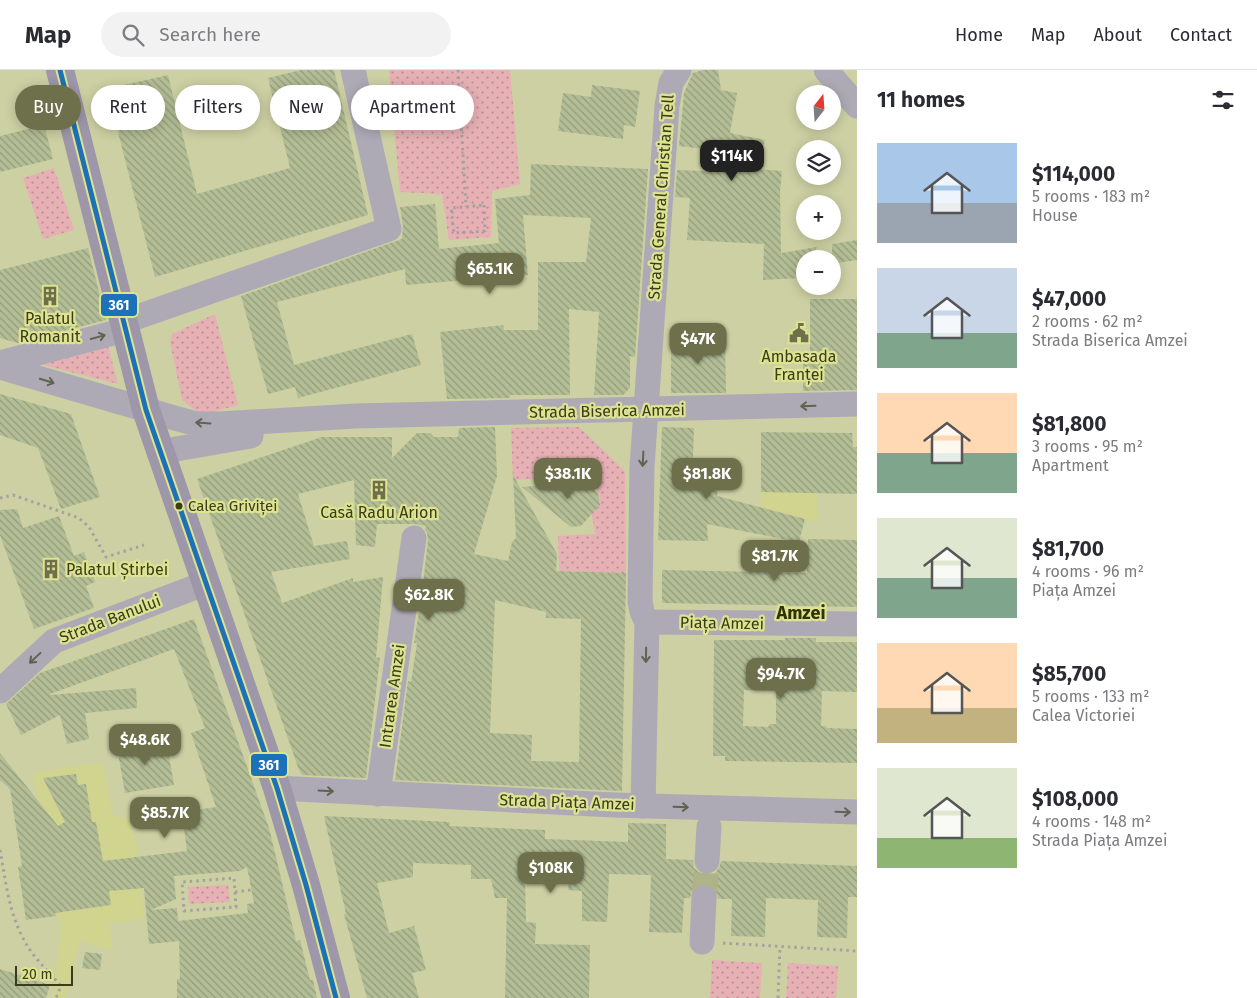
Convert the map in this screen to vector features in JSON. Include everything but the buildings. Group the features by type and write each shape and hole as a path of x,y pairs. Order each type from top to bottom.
{"main road":[{"path":"60,70 146,410 277,788 306,885 336,998"}],"street":[{"path":"0,363 124,326 389,229 353,70"},
{"name":"Strada General Christian Tell","path":"643,806 647,622 642,612 640,601 642,467 667,106 671,83 679,70"},
{"path":"826,70 857,106"},
{"path":"0,367 146,410"},
{"name":"Strada Biserica Amzei","path":"146,410 198,424 212,424 356,416 857,404"},
{"name":"Strada Biserica Amzei","path":"160,452 356,416"},
{"name":"Intrarea Amzei","path":"378,794 414,538"},
{"name":"Strada Banului","path":"0,691 54,640 206,583"},
{"name":"Piața Amzei","path":"647,622 857,624"},
{"name":"Strada Piața Amzei","path":"277,788 643,806 857,812"},
{"path":"707,861 709,828"},
{"path":"702,942 704,898"}],"path":[{"path":"458,70 466,206"},
{"path":"466,206 484,206 486,231 454,232 451,208 466,206"},
{"path":"0,498 13,495 79,518 89,527 106,557 144,545"},
{"path":"0,850 8,898 18,927 30,950 61,986 56,998"},
{"path":"234,878 235,892 236,907 184,911 182,882 234,878"},
{"path":"235,892 251,890"},
{"path":"702,942 857,951"},
{"path":"778,998 780,946"}],"shaded area":[{"path":"389,70 510,70 520,184 492,191 491,237 449,240 442,194 400,192 394,130 474,130 474,85 390,85"},
{"path":"54,168 74,230 43,239 23,178"},
{"path":"215,314 238,405 201,415 182,400 170,342 172,334"},
{"path":"107,342 118,384 28,361"},
{"path":"579,427 625,471 626,573 559,571 558,536 595,534 591,511 600,505 596,480 583,469 559,470 553,478 513,480 511,428"},
{"path":"761,432 817,432 817,522 761,507"},
{"path":"102,762 113,815 129,819 137,846 144,919 109,923 113,951 80,941 65,998 53,998 61,929 33,773"},
{"path":"228,885 230,902 189,904 188,887"},
{"path":"712,960 762,963 760,998 710,998"},
{"path":"788,963 838,966 836,998 786,998"}],"tunnel":[{"path":"704,898 707,861"}],"transit line":[{"name":"361","path":"60,70 146,410 277,788 306,885 336,998"}],"place":[{"name":"Palatul Romanit","path":"50,296"},
{"name":"Ambasada Franței","path":"799,333"},
{"name":"Casă Radu Arion","path":"379,490"},
{"name":"Calea Griviței","path":"179,506"},
{"name":"Palatul Știrbei","path":"51,569"}],"district":[{"name":"Amzei","path":"801,613"}]}
